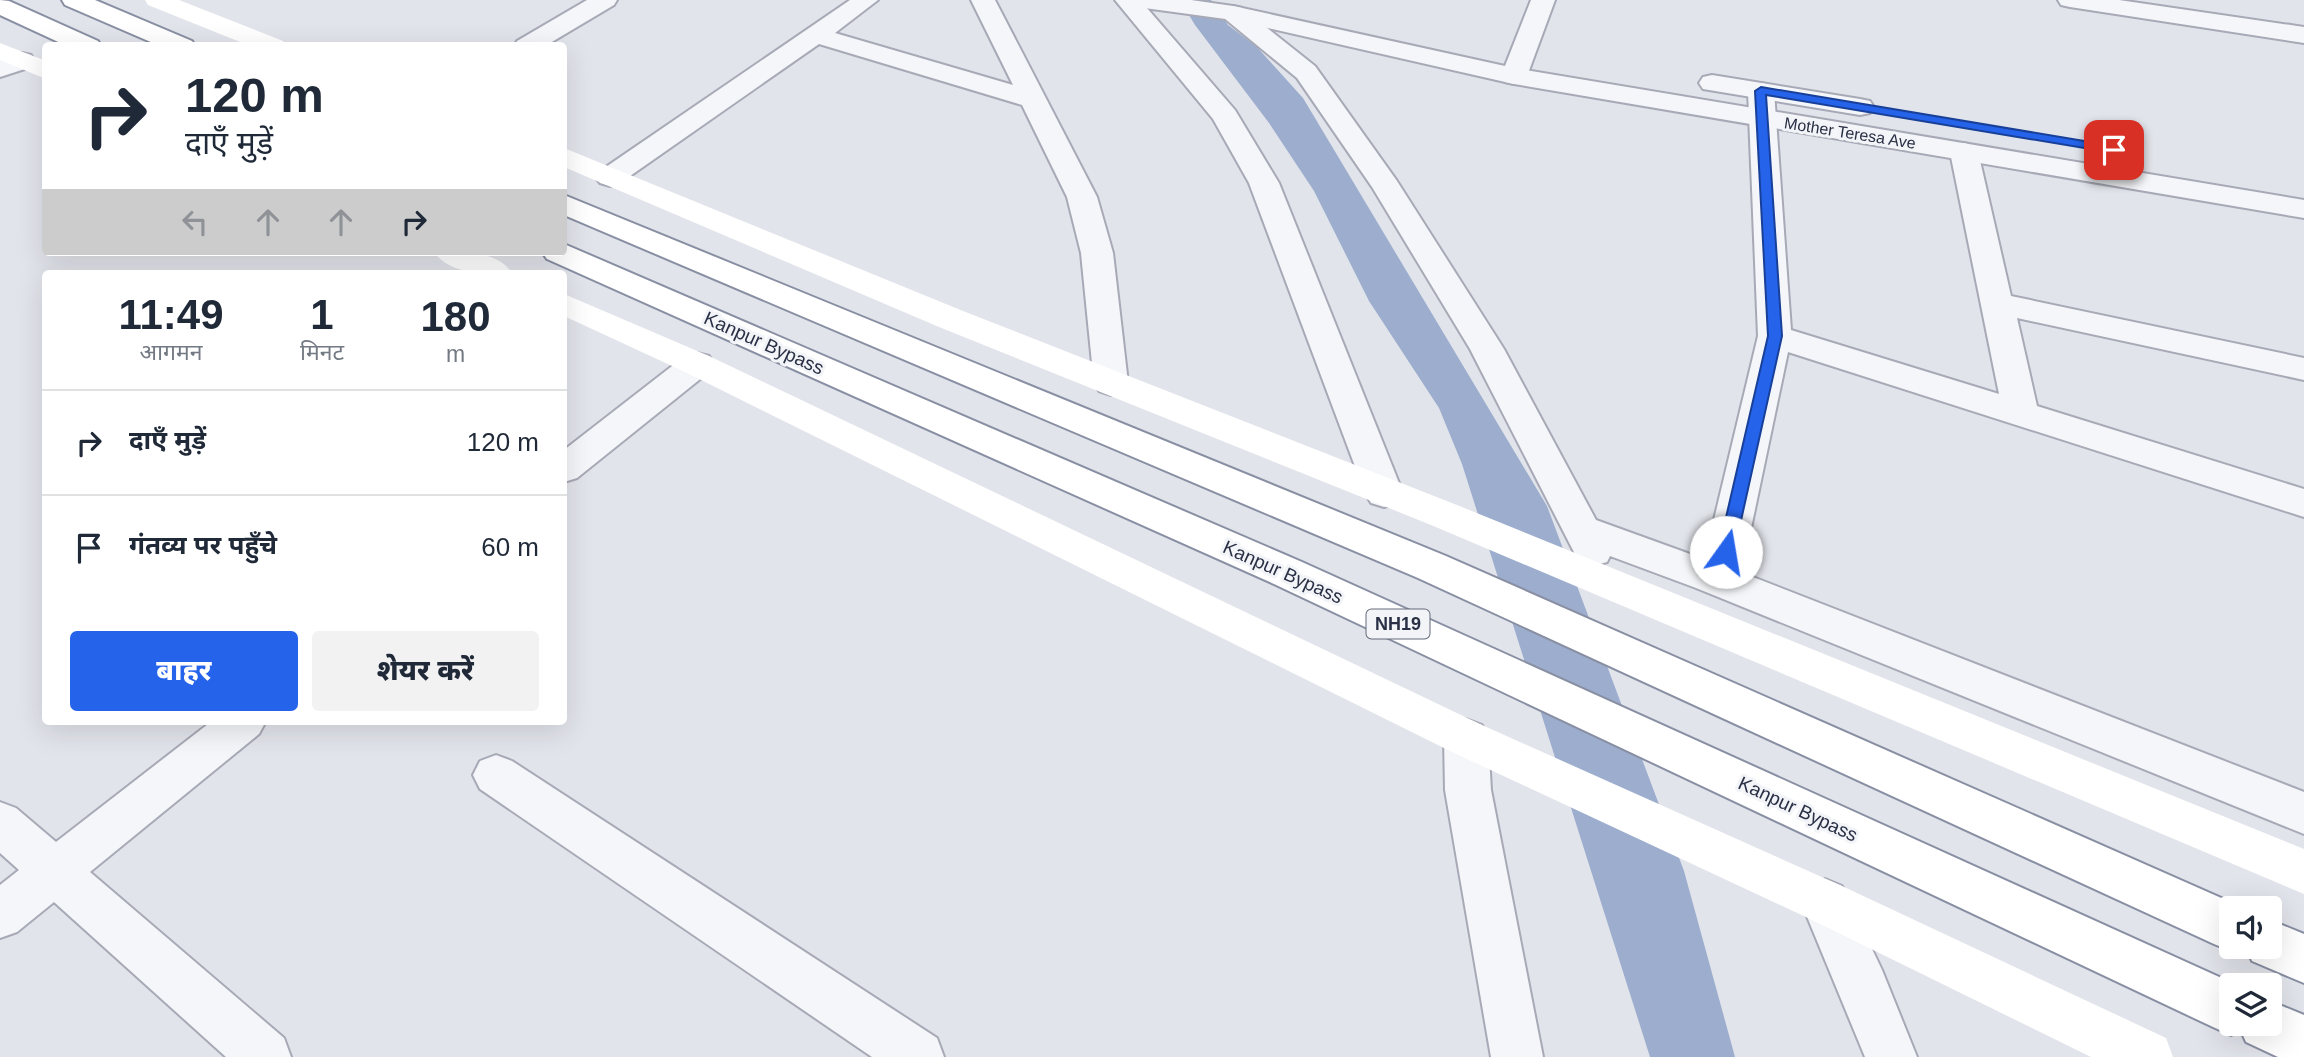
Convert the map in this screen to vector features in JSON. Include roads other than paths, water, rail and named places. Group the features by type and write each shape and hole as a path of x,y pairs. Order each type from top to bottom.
{"main road":[{"path":"74,0 174,42"},
{"path":"157,0 264,42"},
{"path":"0,6 80,42"},
{"path":"567,158 951,319 1444,515 2304,872"},
{"path":"567,205 1432,566 2219,922"},
{"path":"459,256 489,270"},
{"name":"Kanpur Bypass","path":"567,256 1288,573 2219,1003"},
{"path":"567,304 697,364 1466,738 1825,902 2147,1057"},
{"path":"2282,949 2304,959"},
{"path":"2282,1032 2304,1042"}],"street":[{"path":"533,42 605,0"},
{"path":"610,177 866,0"},
{"path":"983,0 1082,197 1097,253 1111,383"},
{"path":"1277,0 1454,37"},
{"path":"1495,45 1528,61 1543,0"},
{"path":"2070,0 2304,35"},
{"path":"1140,1 1225,117 1264,183 1384,493"},
{"name":"Mother Teresa Ave","path":"1140,1 1228,9 1528,61 1761,104 1964,152 2304,209"},
{"path":"1228,9 1306,72 1387,187 1487,349 1582,530 1597,579"},
{"path":"816,35 1034,100"},
{"path":"1681,77 1761,104 1883,111"},
{"path":"1710,577 1726,552 1775,336 1761,104"},
{"path":"1964,152 2021,414"},
{"path":"1996,303 2304,369"},
{"path":"1775,336 2304,503"},
{"path":"567,467 697,364"},
{"path":"1582,530 1710,577 2304,813"},
{"path":"0,915 239,725"},
{"path":"1466,738 1468,790 1517,1057"},
{"path":"496,775 918,1057"},
{"path":"0,823 265,1057"},
{"path":"1825,902 1864,988 1891,1057"}],"water":[{"path":"1180,0 1211,0 1228,25 1256,46 1303,98 1547,506 1684,871 1735,1057 1650,1057 1462,464 1439,408 1369,301 1314,191 1269,123 1195,25"}]}
